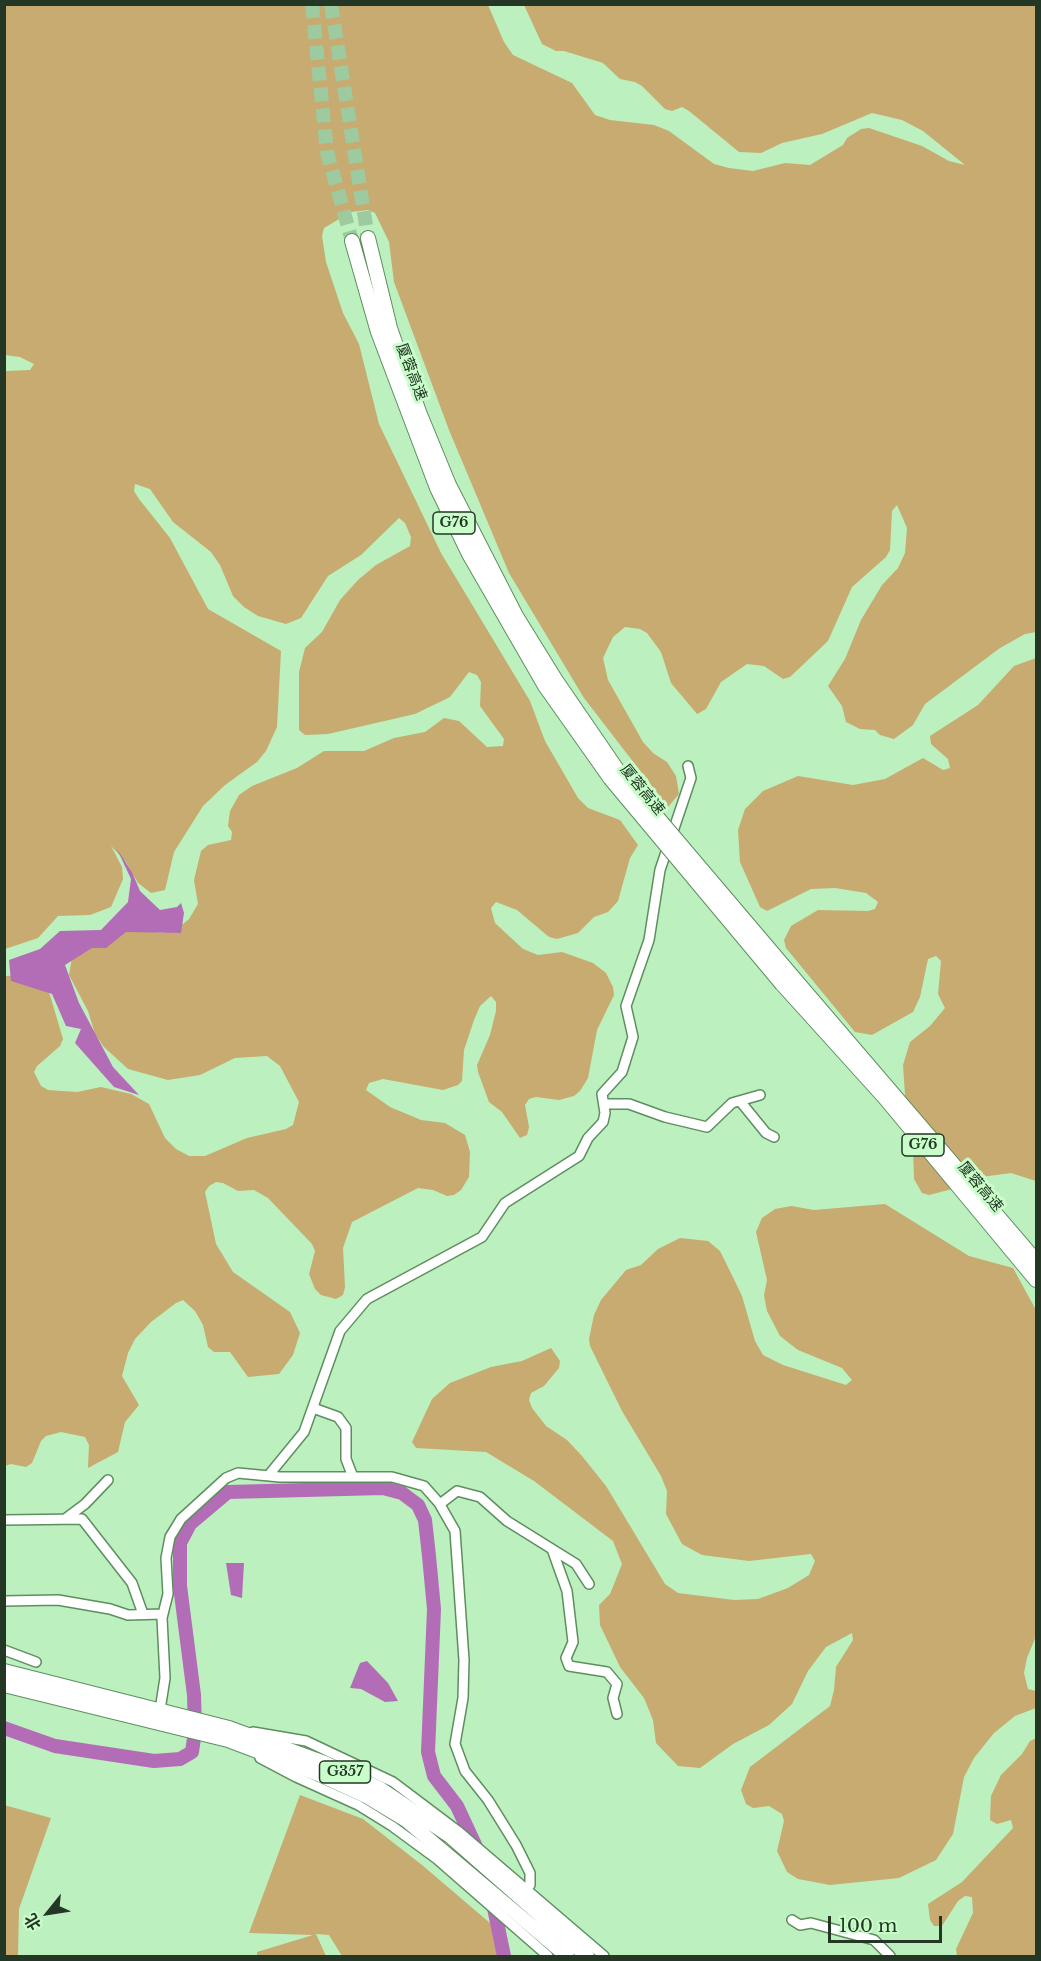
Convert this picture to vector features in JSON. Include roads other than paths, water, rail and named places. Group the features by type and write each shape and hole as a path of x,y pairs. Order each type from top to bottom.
{"highway":[{"name":"厦蓉高速","path":"368,238 390,328 419,412 449,485 516,616 614,774"},
{"name":"厦蓉高速","path":"352,241 390,363 437,488 469,554 545,687 614,774 1036,1280"},
{"name":"厦蓉高速","path":"811,1009 891,1089 1036,1261"},
{"name":"G357","path":"4,1671 81,1692 158,1717"},
{"name":"G357","path":"4,1685 158,1717 325,1762 380,1788 454,1833 533,1927 587,1956"},
{"name":"G357","path":"228,1734 368,1797 406,1820 567,1956"}],"street":[{"path":"268,1476 304,1432 340,1331 367,1299 482,1237 505,1203 579,1156 588,1138 603,1122 602,1094 622,1072 633,1037 626,1006 649,940 660,870 691,778 688,766"},
{"path":"604,1104 629,1104 665,1117 707,1127 732,1104 760,1095"},
{"path":"740,1101 766,1132 774,1137"},
{"path":"313,1408 338,1417 346,1428 346,1459 353,1477"},
{"path":"158,1717 165,1678 163,1614 168,1594 166,1558 170,1537 181,1519 226,1478 238,1473 268,1476 392,1477 424,1486 440,1504 455,1532 462,1614 463,1698 455,1744 465,1771 488,1800 516,1845 530,1873 530,1886 527,1888"},
{"path":"65,1519 85,1504 108,1480"},
{"path":"440,1504 457,1491 480,1497 507,1521 576,1564 589,1584"},
{"path":"4,1520 82,1519 132,1583 143,1614"},
{"path":"552,1549 567,1591 573,1642 566,1658 569,1666 607,1671 616,1684 613,1698 617,1714"},
{"path":"4,1601 58,1600 110,1609 128,1615 163,1614"},
{"path":"4,1650 36,1662"},
{"path":"228,1734 296,1777 358,1805 437,1859 465,1884 533,1927 548,1956"},
{"path":"454,1833 527,1888 604,1956"},
{"path":"792,1920 800,1925 811,1923 874,1940 890,1956"}],"waterway":[{"path":"4,1728 55,1746 154,1761 180,1759 192,1752 195,1731 194,1695 180,1586 180,1543 190,1524 228,1492 383,1488 402,1493 418,1505 425,1520 429,1556 434,1609 428,1752 434,1776 457,1806 477,1849 490,1889 504,1956"}],"tunnel":[{"path":"312,4 327,152 352,241"},
{"path":"331,4 368,238"}]}
